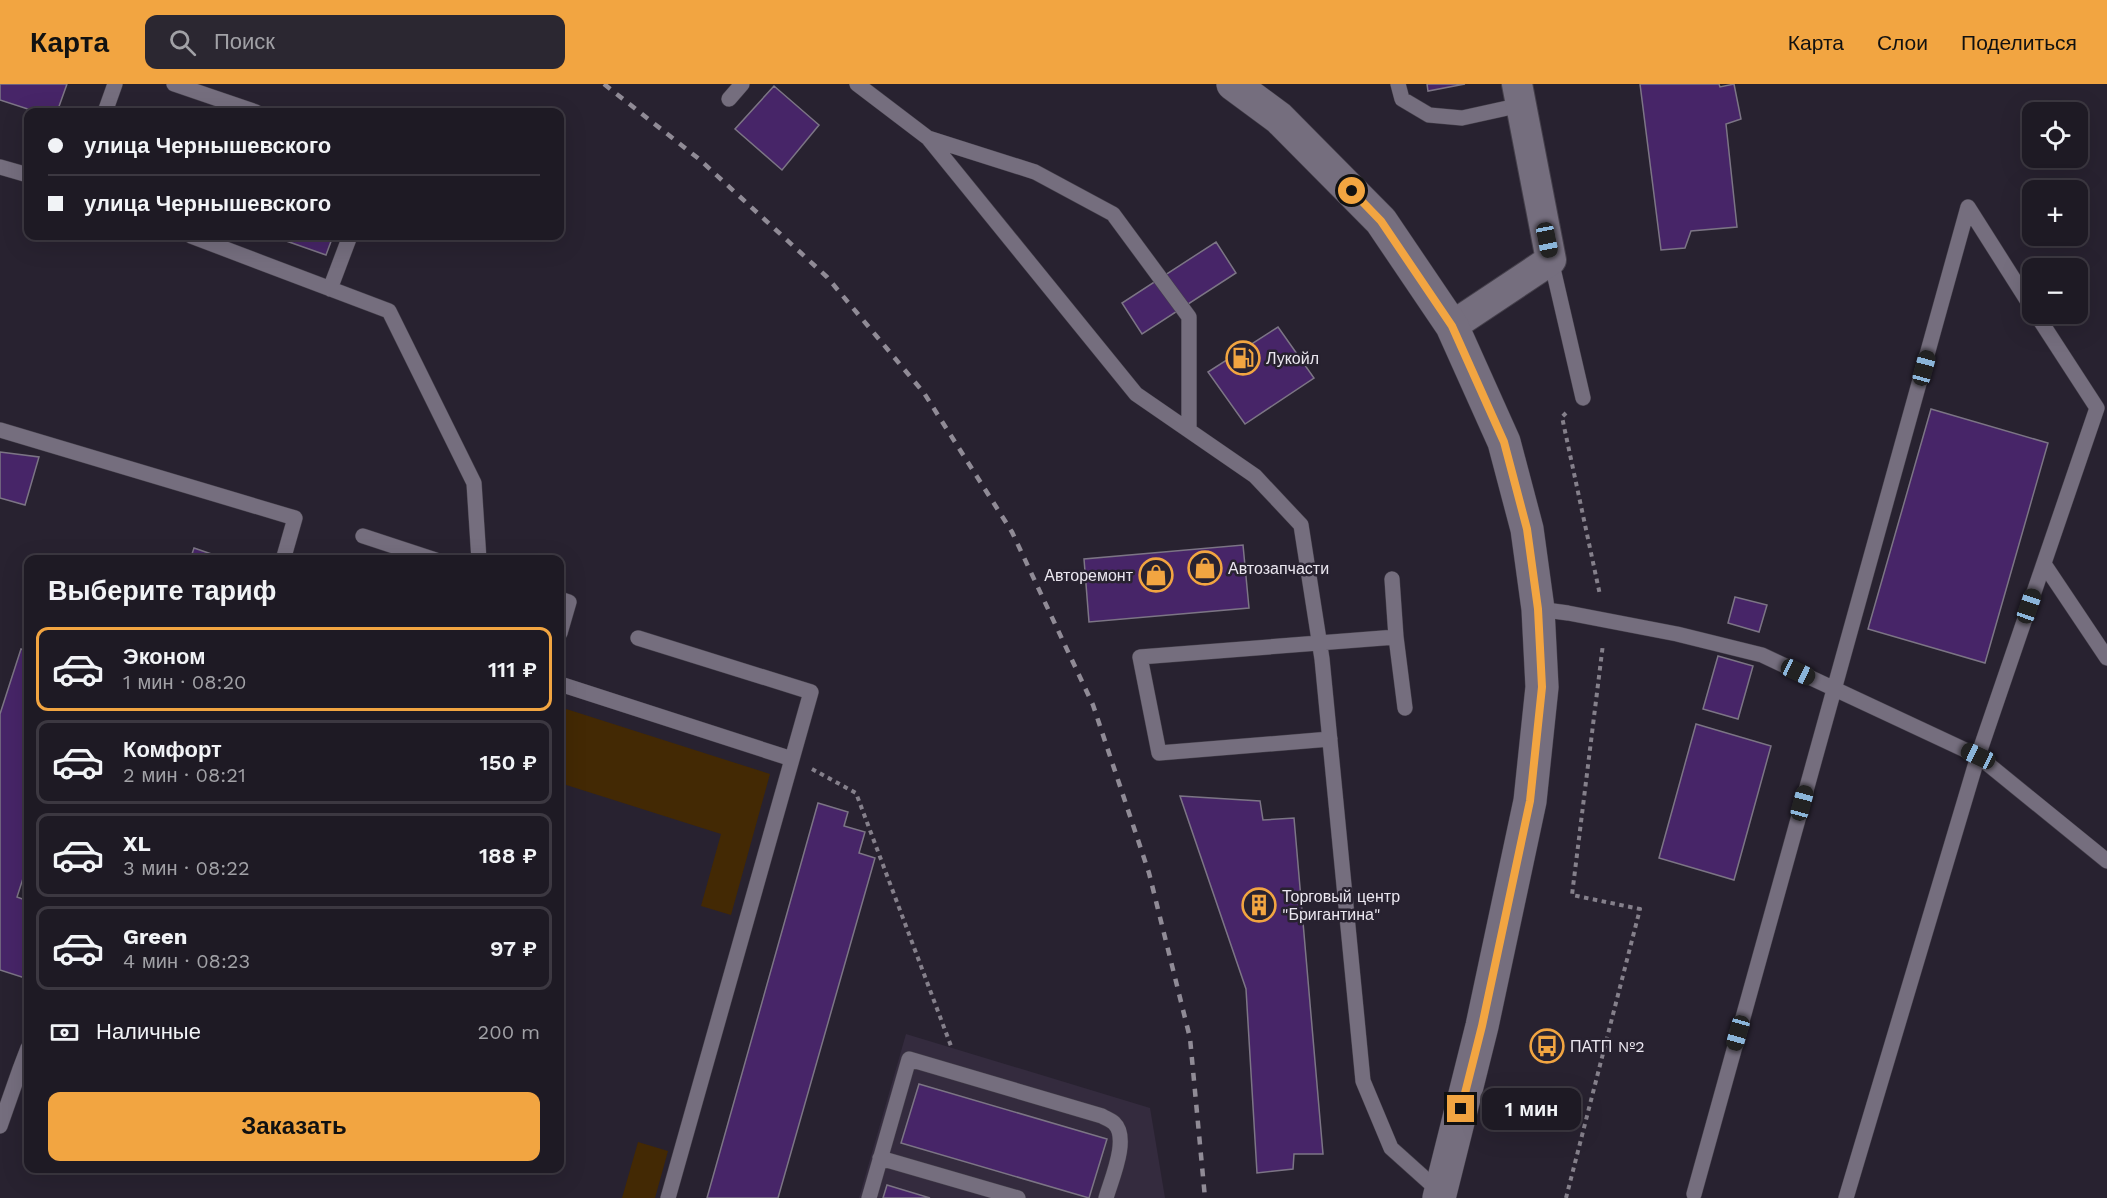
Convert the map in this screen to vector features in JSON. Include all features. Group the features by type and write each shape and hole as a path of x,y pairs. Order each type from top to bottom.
{"main road":[{"path":"1233,84 1279,118 1381,221 1452,326 1504,442 1527,529 1538,609 1542,687 1530,801 1482,1026 1440,1195"}],"street":[{"path":"1452,326 1551,260 1519,94"}],"lane":[{"path":"106,108 115,84"},
{"path":"174,84 244,108"},
{"path":"729,99 742,84"},
{"path":"857,84 928,138 1136,394 1255,476 1301,525 1319,643 1330,739 1363,1081 1391,1148 1440,1195"},
{"path":"1398,84 1402,99 1429,115 1462,118 1519,94"},
{"path":"928,138 1035,172 1113,214 1189,316 1189,429"},
{"path":"0,167 24,174"},
{"path":"1694,1194 1968,207 2022,292"},
{"path":"201,240 389,311 474,483 479,555"},
{"path":"330,289 348,240"},
{"path":"1551,260 1583,398"},
{"path":"1846,1198 1978,756 2097,408 2042,324"},
{"path":"0,430 295,518 284,555"},
{"path":"363,536 421,555"},
{"path":"2044,564 2107,658"},
{"path":"1392,579 1396,637 1405,708"},
{"path":"564,600 570,602 564,621"},
{"path":"1538,609 1677,634 1762,655 1978,756 2107,861"},
{"path":"1330,739 1159,753 1140,657 1396,637"},
{"path":"638,638 811,692 668,1198"},
{"path":"564,685 792,759"},
{"path":"868,1198 909,1059 1102,1116 1114,1124 1120,1134 1120,1148 1106,1198"},
{"path":"0,1126 24,1067"},
{"path":"880,1158 1018,1198"}],"path":[{"path":"1566,1198 1640,909 1572,895 1606,621 1562,417 1583,398"},
{"path":"792,759 856,793 961,1074"}],"shaded area":[{"path":"564,708 770,774 731,915 701,906 721,834 564,784"},
{"path":"906,1034 1150,1108 1165,1198 859,1198"},
{"path":"638,1142 668,1151 655,1198 622,1198"}],"building":[{"path":"0,84 67,84 58,108 25,108 0,100"},
{"path":"1427,84 1465,84 1428,91"},
{"path":"1640,84 1719,84 1720,87 1734,84 1741,119 1726,124 1737,227 1691,231 1685,248 1661,250"},
{"path":"774,86 819,125 782,170 735,129"},
{"path":"283,240 332,240 326,255"},
{"path":"1216,242 1236,273 1142,334 1122,303"},
{"path":"1278,327 1314,378 1245,424 1208,372"},
{"path":"1931,409 2048,443 1985,663 1868,629"},
{"path":"0,452 39,457 25,505 0,498"},
{"path":"1243,545 1249,608 1089,622 1084,559"},
{"path":"194,548 214,555 192,555"},
{"path":"1735,597 1767,605 1759,632 1728,623"},
{"path":"21,649 24,650 24,875 17,897 24,900 24,978 0,970 0,714"},
{"path":"1718,656 1753,666 1738,719 1703,709"},
{"path":"1696,724 1771,746 1734,880 1659,858"},
{"name":"Торговый центр \"Бригантина\"","path":"1180,796 1260,801 1263,820 1294,818 1323,1154 1294,1154 1293,1169 1257,1173 1246,989"},
{"path":"818,803 848,812 844,826 865,832 859,853 875,858 778,1198 707,1198"},
{"path":"919,1084 1107,1139 1089,1198 901,1143"},
{"path":"887,1185 930,1198 883,1198"}],"railway":[{"path":"604,84 699,159 827,277 924,393 1012,532 1093,705 1149,873 1190,1038 1205,1198"}],"place":[{"name":"Лукойл","path":"1243,358"},
{"name":"Автозапчасти","path":"1205,568"},
{"name":"Авторемонт","path":"1156,575"},
{"name":"Торговый центр \"Бригантина\"","path":"1259,905"},
{"name":"ПАТП №2","path":"1547,1046"}],"route":[{"path":"1352,191 1381,221 1452,326 1504,442 1527,529 1538,609 1542,687 1530,801 1482,1026 1461,1109"}]}
